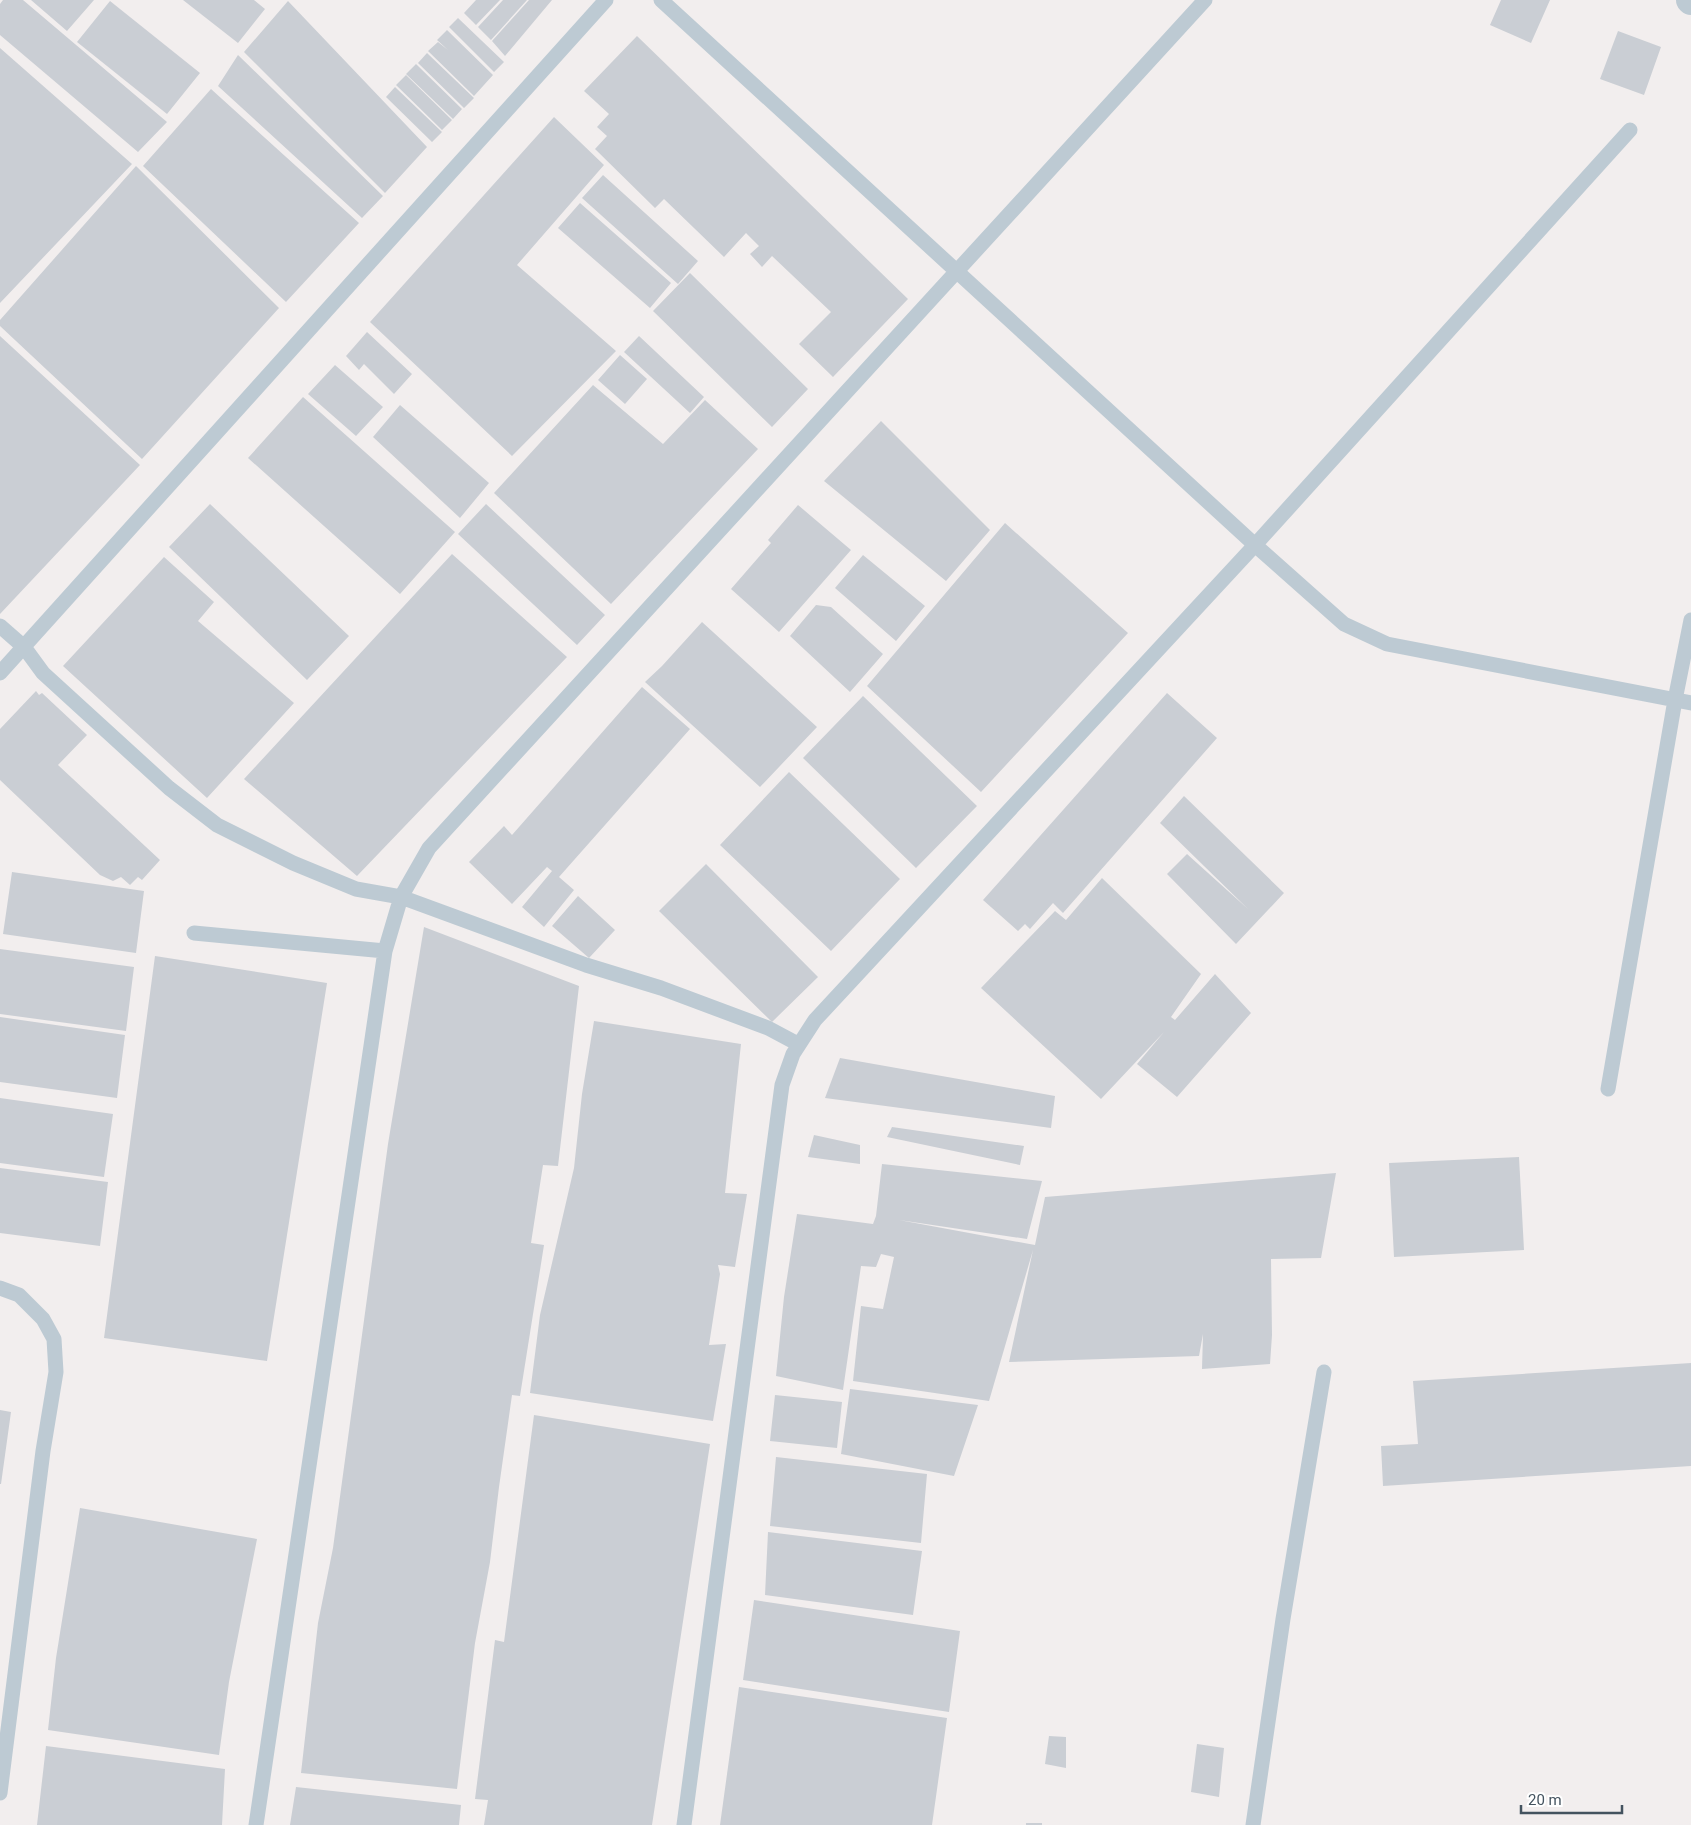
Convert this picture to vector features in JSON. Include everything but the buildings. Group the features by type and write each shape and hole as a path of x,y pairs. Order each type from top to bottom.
{"lane":[{"path":"0,673 606,0"},
{"path":"661,0 1255,545 1344,624 1387,644 1691,703"},
{"path":"256,1825 385,951 401,897 429,848 1206,0"},
{"path":"684,1825 782,1085 798,1044 815,1020 1255,545 1630,130"},
{"path":"1608,1089 1675,700 1691,620"},
{"path":"0,626 24,647 43,673 169,788 217,824 293,863 356,889 401,897 586,965 670,991 768,1028 798,1044"},
{"path":"194,933 385,951"},
{"path":"0,1288 19,1295 43,1319 54,1339 56,1372 43,1451 0,1793"},
{"path":"1253,1825 1282,1619 1324,1372"}]}
